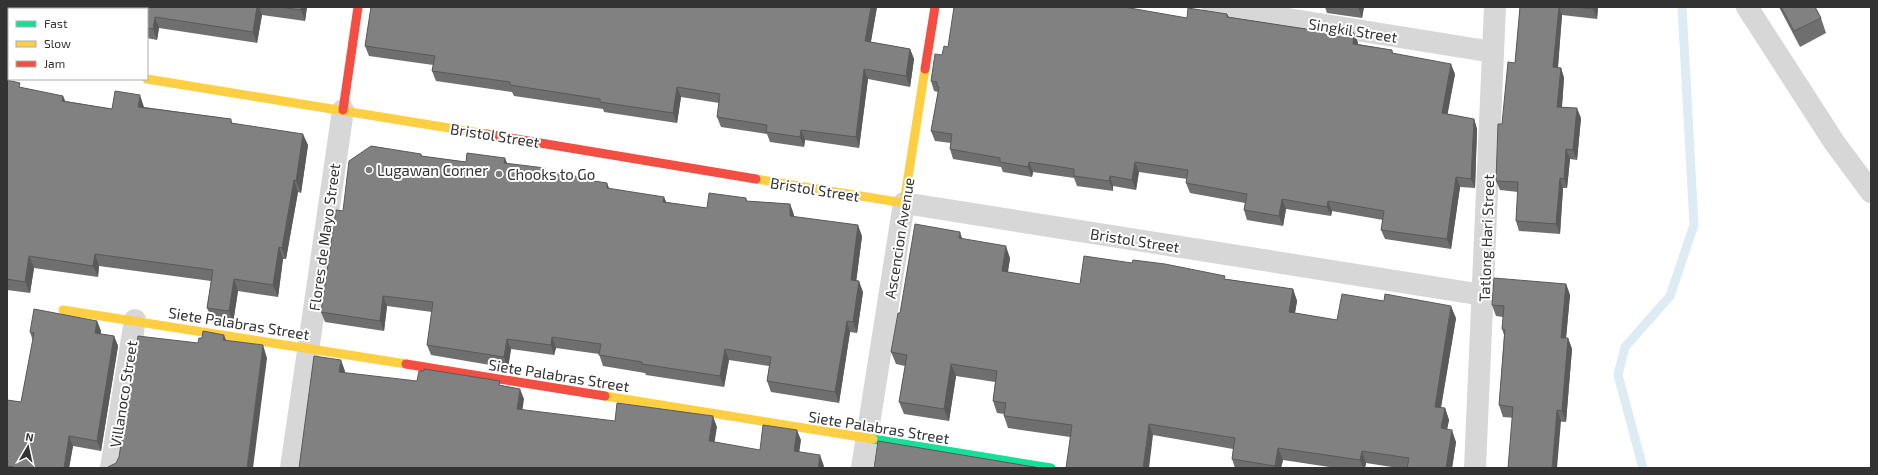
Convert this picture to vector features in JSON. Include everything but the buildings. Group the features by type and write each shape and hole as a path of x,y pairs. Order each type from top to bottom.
{"street":[{"name":"Flores de Mayo Street","path":"291,468 358,7"},
{"name":"Ascencion Avenue","path":"862,468 935,7"},
{"name":"Singkil Street","path":"1213,7 1493,52"},
{"name":"Tatlong Hari Street","path":"1475,468 1495,7"},
{"path":"1747,7 1834,142 1871,192"},
{"name":"Bristol Street","path":"148,79 343,110 904,204 1483,295"},
{"name":"Siete Palabras Street","path":"62,310 135,320 1051,468"},
{"name":"Villanoco Street","path":"111,468 135,320"}],"waterway":[{"path":"1643,468 1618,375 1625,347 1670,296 1694,225 1682,7"}],"traffic: fast":[{"path":"873,439 1051,468"}],"traffic: slow":[{"path":"756,179 904,203 925,69"},
{"path":"148,79 486,134"},
{"path":"63,310 406,364"},
{"path":"605,396 873,439"}],"traffic: jam":[{"path":"343,110 358,7"},
{"path":"925,69 935,7"},
{"path":"486,134 756,179"},
{"path":"406,364 605,396"}],"place":[{"name":"Lugawan Corner","path":"369,170"},
{"name":"Chooks to Go","path":"499,174"}]}
